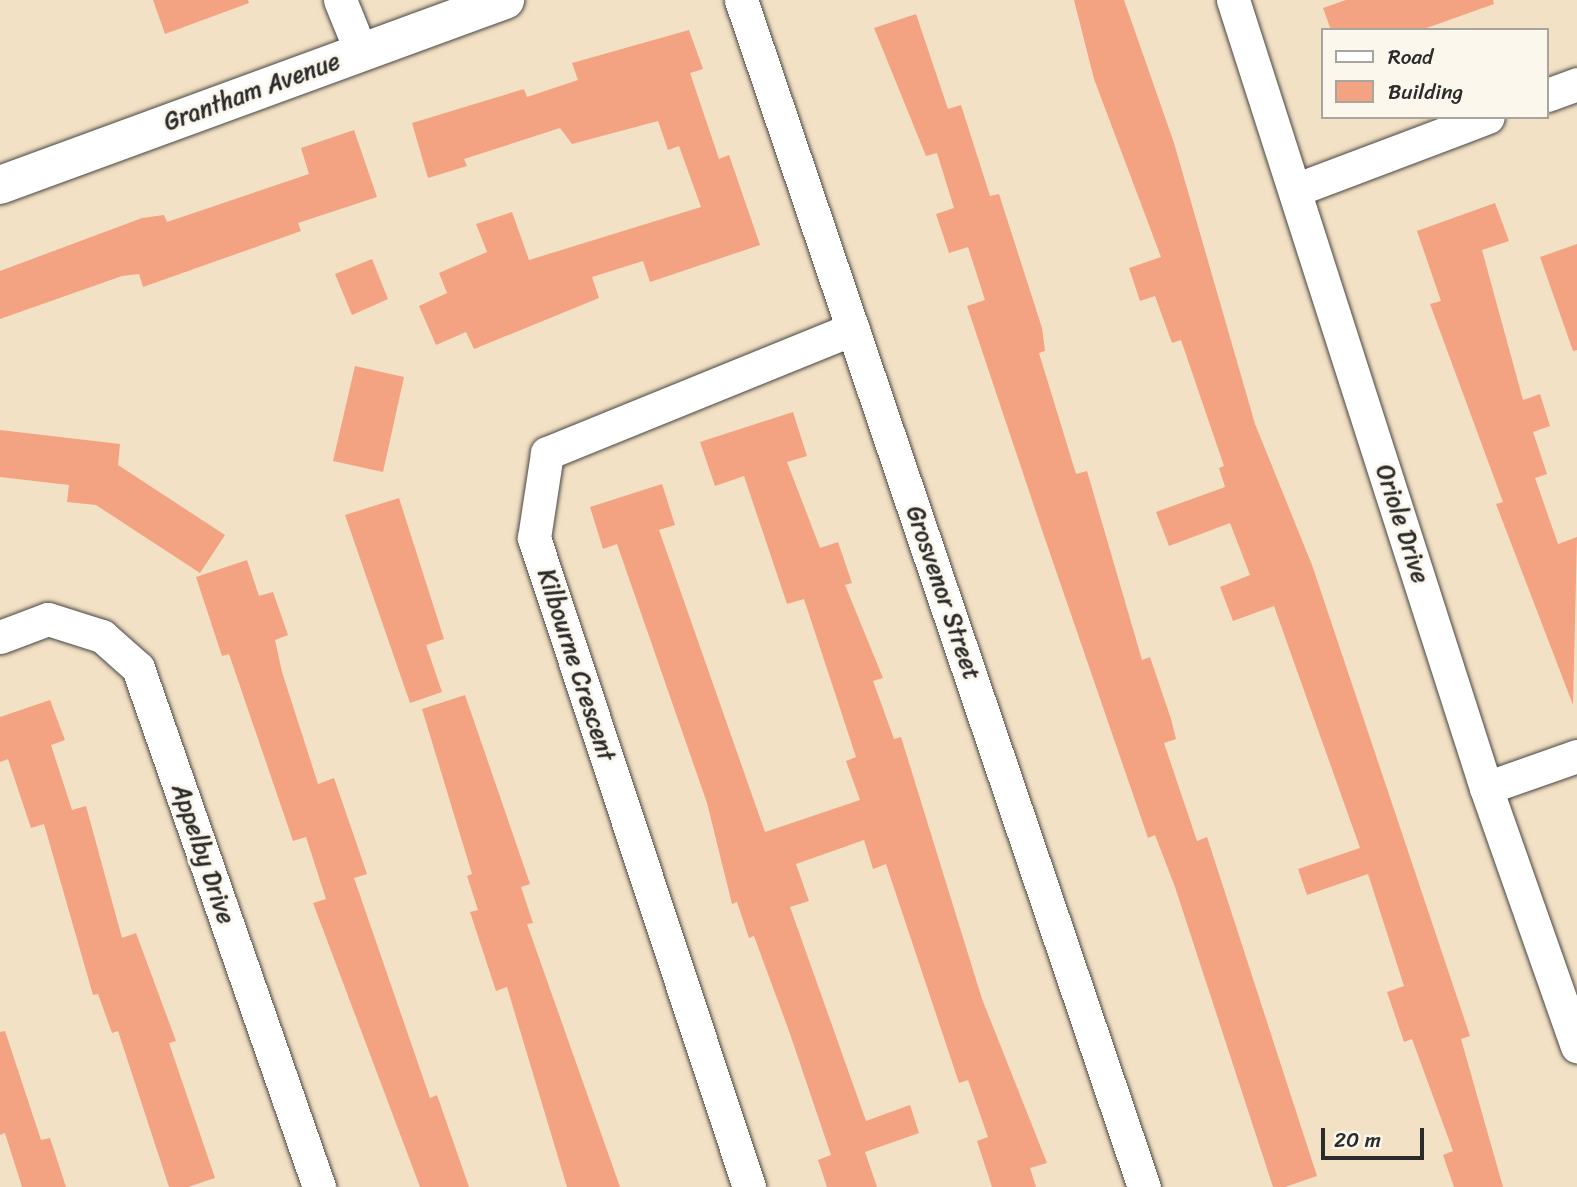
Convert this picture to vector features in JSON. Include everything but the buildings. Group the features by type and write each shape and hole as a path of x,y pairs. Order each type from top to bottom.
{"street":[{"path":"340,0 361,52"},
{"name":"Grantham Avenue","path":"0,185 505,0"},
{"name":"Grosvenor Street","path":"741,0 1144,1187"},
{"name":"Oriole Drive","path":"1233,0 1486,788 1577,1046"},
{"path":"1549,94 1577,84"},
{"path":"1295,190 1483,119"},
{"name":"Kilbourne Crescent","path":"749,1187 534,538 547,453 853,329"},
{"name":"Appelby Drive","path":"0,637 48,620 102,636 138,668 319,1187"},
{"path":"1486,788 1577,756"}]}
